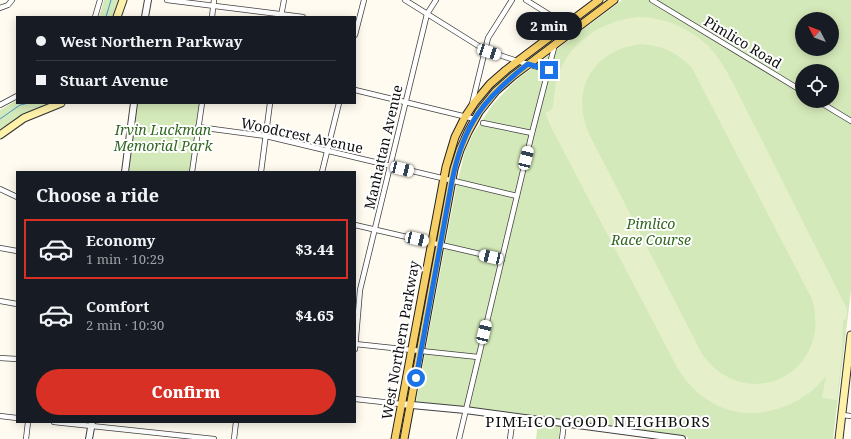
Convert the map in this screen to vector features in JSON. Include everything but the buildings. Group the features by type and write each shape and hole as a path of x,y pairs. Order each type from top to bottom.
{"main road":[{"path":"117,16 123,0"},
{"name":"West Northern Parkway","path":"395,439 443,179 451,147 465,117 490,84 599,0"},
{"name":"West Northern Parkway","path":"404,439 452,181 460,150 474,119 496,91 528,64 614,0"},
{"path":"0,135 24,118 59,104"},
{"path":"839,439 851,335"}],"street":[{"path":"0,8 8,5 12,0"},
{"path":"95,16 100,0"},
{"path":"145,16 148,0"},
{"path":"167,0 281,16 284,0"},
{"path":"212,16 214,0"},
{"path":"356,28 364,0"},
{"path":"404,0 484,50 517,62 549,70"},
{"name":"Manhattan Avenue","path":"356,317 357,290 375,229 427,14 436,0"},
{"path":"471,108 484,50 490,35 512,0"},
{"path":"526,0 574,30"},
{"name":"Pimlico Road","path":"652,0 795,87"},
{"path":"459,439 532,133 555,44"},
{"path":"356,90 474,119"},
{"path":"0,105 16,97"},
{"path":"125,171 134,104"},
{"path":"192,171 202,104"},
{"path":"261,171 270,104"},
{"path":"322,171 339,104"},
{"path":"830,108 851,121"},
{"path":"483,122 532,133"},
{"name":"Woodcrest Avenue","path":"198,127 266,136 517,196"},
{"path":"0,189 16,196"},
{"path":"356,225 502,259"},
{"path":"0,248 16,251"},
{"path":"0,301 16,304"},
{"path":"356,344 478,357"},
{"path":"0,358 16,359"},
{"path":"356,399 466,410 682,439"},
{"path":"842,415 851,416"},
{"path":"0,416 16,418"},
{"path":"510,439 514,416"},
{"path":"26,439 28,423"},
{"path":"72,423 214,439"},
{"path":"234,439 236,423"},
{"path":"562,439 564,423"},
{"path":"89,439 91,424"}],"green space":[{"path":"104,0 118,0 113,16 99,16"},
{"name":"Pimlico Race Course","path":"622,0 851,0 851,291 833,439 688,439 688,437 416,402 456,188 465,151 473,134 493,104 515,81"},
{"path":"638,17 658,19 687,30 711,49 733,83 847,309 846,319 843,320 842,353 837,400 822,398 826,376 809,393 784,407 760,412 736,412 713,403 702,396 689,384 678,369 545,113 553,107 554,94 559,73 564,61 572,51 591,34 602,27 613,22","holes":["640,44 669,50 692,68 812,299 815,325 810,348 798,366 782,378 762,384 741,382 720,373 702,354 589,134 584,118 582,102 584,88 589,75 598,64 609,55 623,48"]},
{"path":"16,101 16,104 48,104 22,114 0,130 0,110"},
{"name":"Irvin Luckman Memorial Park","path":"136,104 200,104 191,171 127,171"},
{"path":"538,423 560,426 559,439 536,439"}],"waterway":[{"path":"106,16 111,0"},
{"path":"0,119 20,105 24,104"}],"district":[{"name":"PIMLICO GOOD NEIGHBORS","path":"598,421"}],"route":[{"path":"416,378 452,181 457,158 463,141 479,112 504,83 528,64 549,70"}]}
